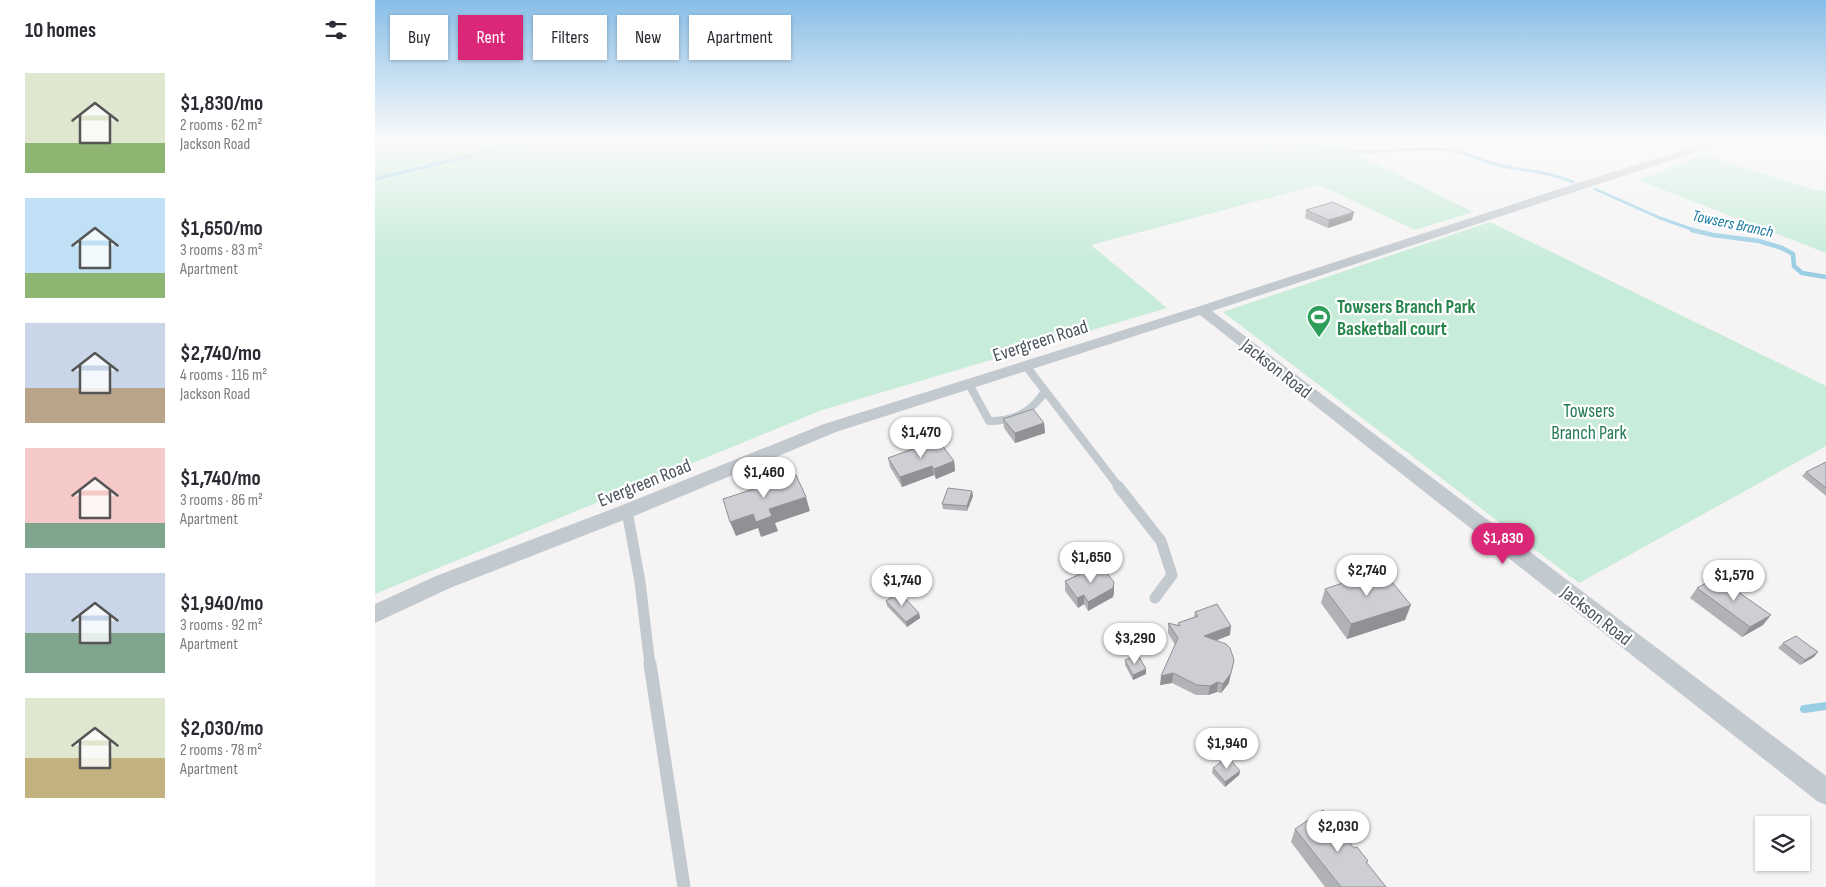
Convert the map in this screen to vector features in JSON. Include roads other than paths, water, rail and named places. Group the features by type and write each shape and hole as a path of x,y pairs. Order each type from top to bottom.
{"street":[{"name":"Evergreen Road","path":"375,614 443,582 627,511 830,428 1203,310 1597,180"},
{"name":"Jackson Road","path":"1203,310 1826,792"}],"lane":[{"path":"1026,366 1161,542 1172,575 1155,598"},
{"path":"969,384 989,421 995,422 1011,419 1028,412 1040,402 1045,391"},
{"path":"627,511 640,582 651,671 684,887"}],"waterway":[{"name":"Towsers Branch","path":"1595,189 1660,218 1697,231"},
{"name":"Towsers Branch","path":"1692,230 1713,235 1759,241 1782,248 1793,254 1794,266 1802,273 1826,277"},
{"path":"1804,709 1826,706"}],"place":[{"name":"Towsers Branch Park Basketball court","path":"1319,338"}],"park label":[{"name":"Towsers Branch Park","path":"1589,421"}]}
